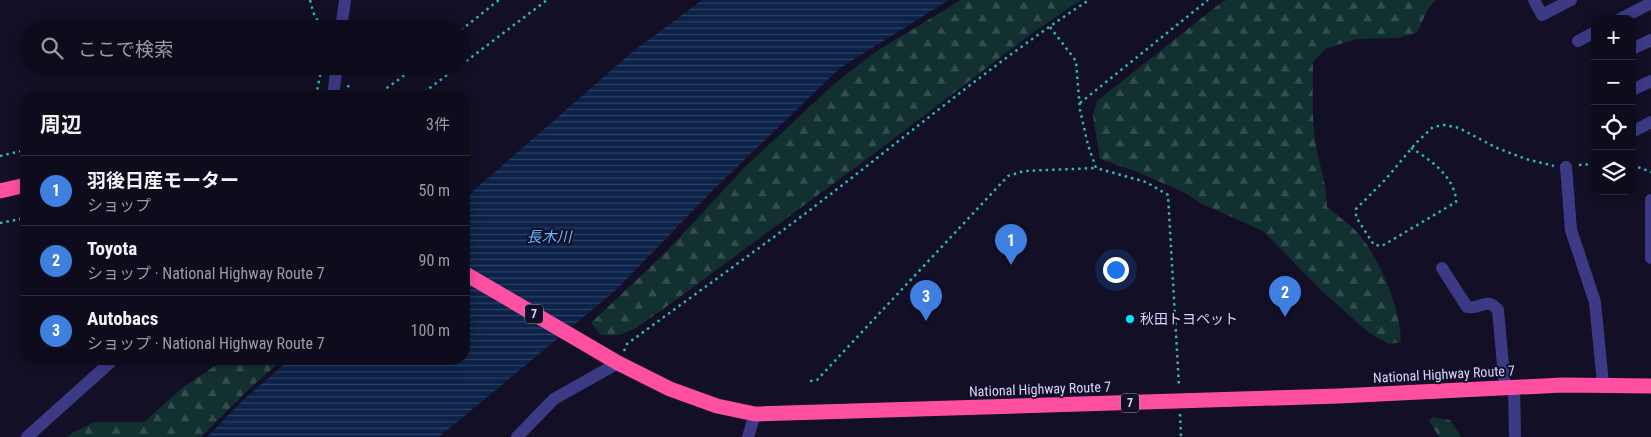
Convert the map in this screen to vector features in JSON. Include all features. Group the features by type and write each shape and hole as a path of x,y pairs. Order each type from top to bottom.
{"highway":[{"path":"0,191 20,186"},
{"name":"National Highway Route 7","path":"470,276 618,363 670,389 717,406 755,414 1339,396 1603,384 1651,386"}],"street":[{"path":"339,20 345,0"},
{"path":"1534,0 1542,15 1571,0"},
{"path":"1627,15 1651,2"},
{"path":"1578,40 1591,35"},
{"path":"1636,47 1651,40"},
{"path":"334,90 336,75"},
{"path":"1636,88 1651,81"},
{"path":"1636,130 1651,122"},
{"path":"1566,167 1571,230 1595,302 1603,384"},
{"path":"1651,200 1651,258"},
{"path":"1442,268 1467,307 1471,308 1487,303 1493,304 1498,310 1510,387 1515,437"},
{"path":"516,437 554,399 618,363"},
{"path":"27,437 107,365"},
{"path":"748,437 755,414"}],"path":[{"path":"310,0 316,20"},
{"path":"470,23 499,0"},
{"path":"470,58 547,0"},
{"path":"618,363 627,344 799,218 946,104 1089,0"},
{"path":"1080,104 1208,0"},
{"path":"1050,27 1076,61 1080,104 1088,145 1096,168"},
{"path":"317,90 320,75"},
{"path":"384,90 404,75"},
{"path":"427,90 448,75"},
{"path":"1411,148 1425,156 1444,174 1456,194 1456,202 1382,246 1374,245 1356,216 1356,209 1385,180 1411,148 1433,127 1444,125 1459,128 1497,148 1526,159 1559,168 1591,164"},
{"path":"0,156 20,151"},
{"path":"1636,166 1651,172"},
{"path":"810,381 817,380 1008,176 1024,171 1096,168 1146,182 1168,196 1181,437"},
{"path":"0,222 20,219"}],"green space":[{"path":"961,0 1081,0 1031,34 871,156 636,328 620,335 601,335 591,323 667,251 744,168 834,84 875,52"},
{"path":"1227,0 1436,0 1428,9 1417,33 1398,38 1356,39 1325,49 1313,62 1314,129 1327,207 1357,232 1381,269 1393,299 1401,342 1389,344 1369,333 1321,290 1263,231 1202,204 1183,192 1135,171 1100,159 1093,116 1097,101"},
{"path":"216,365 276,365 201,437 68,437 70,434 95,422 144,422 182,388"},
{"path":"1433,417 1450,420 1461,437 1439,437 1429,421"}],"water":[{"name":"長木川","path":"702,0 949,0 840,68 715,188 616,290 439,437 207,437 242,401 283,365 470,365 470,194 631,53"}],"place":[{"name":"羽後日産モーター","path":"1011,265"},
{"name":"Toyota","path":"1285,317"},
{"name":"秋田トヨペット","path":"1130,319"},
{"name":"Autobacs","path":"926,321"}]}
